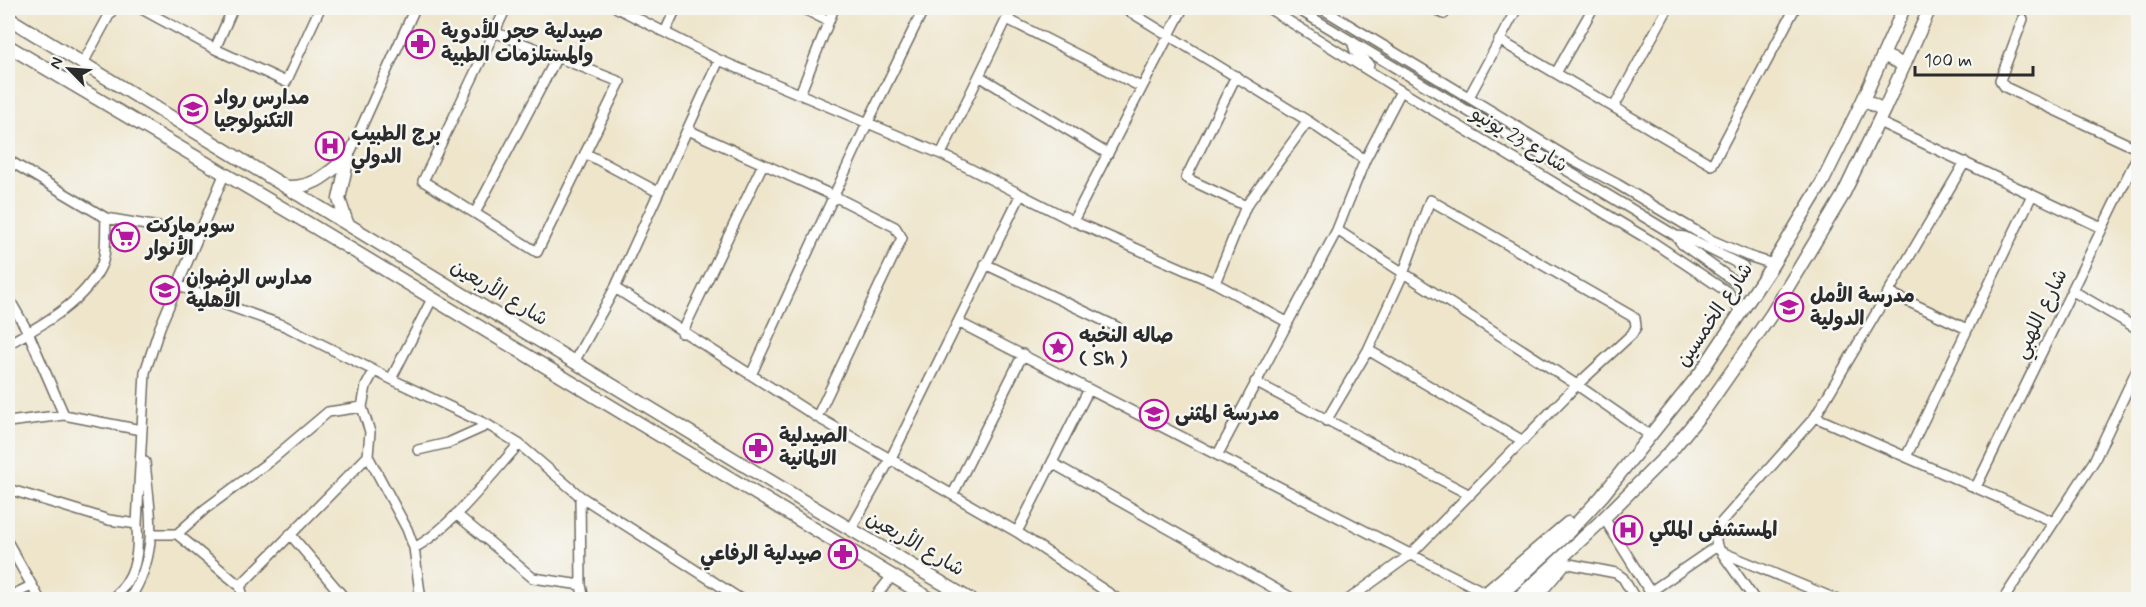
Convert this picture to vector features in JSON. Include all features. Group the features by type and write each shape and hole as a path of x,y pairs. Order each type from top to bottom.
{"main road":[{"name":"شارع الخمسين","path":"1486,597 1530,554 1602,496 1701,372 1741,314 1822,183 1863,100 1904,8"},
{"path":"1516,600 1601,521 1671,451 1706,408 1771,315 1842,197 1879,122 1930,8"},
{"name":"شارع الأربعين","path":"8,18 82,65 971,600"},
{"name":"شارع الأربعين","path":"8,46 927,597"},
{"path":"1883,55 1904,65"},
{"path":"71,84 82,65"},
{"path":"1863,100 1884,110"},
{"path":"286,187 307,186 317,182 348,157"},
{"path":"347,223 339,199 348,157"},
{"path":"1533,600 1601,521"}],"street":[{"path":"82,65 113,8"},
{"path":"140,8 215,49 286,82 320,8"},
{"path":"215,49 233,8"},
{"path":"348,157 415,8"},
{"path":"495,32 620,82 537,252 423,181 506,8"},
{"path":"617,8 719,60 941,154 1020,196 1215,283 1287,321"},
{"path":"665,32 676,8"},
{"path":"802,8 828,21"},
{"path":"800,94 834,8"},
{"path":"751,375 868,122 924,8"},
{"path":"941,154 1012,8"},
{"path":"1124,8 1308,121 1365,160"},
{"path":"1073,221 1183,8"},
{"name":"شارع 23 يونيو","path":"1268,8 1374,72 1401,91 1652,241 1729,293 1741,314"},
{"path":"1296,8 1676,236 1682,244 1734,281"},
{"name":"شارع 23 يونيو","path":"1322,8 1572,160 1617,183 1711,240 1773,264"},
{"path":"1433,8 1444,14 1448,8"},
{"path":"1469,97 1517,8"},
{"path":"1556,73 1593,8"},
{"path":"1614,107 1668,8"},
{"path":"1499,40 1712,165 1795,8"},
{"path":"1006,19 1141,87"},
{"path":"2023,19 2003,68 2000,80 2005,87 2139,149"},
{"path":"1352,41 1355,51 1374,72"},
{"path":"475,213 557,57"},
{"path":"574,362 615,288 719,60"},
{"path":"979,76 1108,154"},
{"path":"1236,76 1186,178 1246,206"},
{"path":"1218,454 1337,230 1365,160 1401,91"},
{"path":"1215,283 1246,206 1308,121"},
{"path":"1879,122 2102,228"},
{"path":"688,130 834,196 895,227 902,238 817,417"},
{"path":"585,153 658,192"},
{"name":"شارع اللهبي","path":"1976,488 2139,155"},
{"path":"8,160 106,218 199,234"},
{"path":"1755,600 1717,546 1715,536 1720,524 1815,417 1965,162"},
{"path":"682,333 763,164"},
{"path":"111,600 121,591 133,571 138,548 137,524 145,372 160,327 224,175"},
{"path":"1906,456 2032,195"},
{"path":"850,529 891,458 1020,196"},
{"path":"1326,421 1368,350 1403,274 1430,200 1635,318 1636,327 1632,334 1577,385 1411,554 1348,600"},
{"path":"8,344 76,299 92,282 103,262 106,218"},
{"path":"1337,230 1577,385 1651,436"},
{"path":"1676,236 1685,237 1743,266"},
{"path":"1729,293 1748,256"},
{"path":"986,264 1117,327"},
{"path":"178,285 285,326 488,425 519,444 580,496 742,600"},
{"path":"615,288 682,333 817,417 1017,532 1119,600"},
{"path":"2073,291 2139,329"},
{"path":"1888,292 1967,330"},
{"path":"8,297 28,332 64,415"},
{"path":"391,379 432,299"},
{"path":"958,322 1411,554 1486,597"},
{"path":"1368,350 1523,441"},
{"path":"953,494 1023,354"},
{"path":"2002,600 2094,460 2139,367"},
{"path":"374,370 366,386 362,407 370,432 368,456 407,529 414,548 421,600"},
{"path":"1255,382 1470,495"},
{"path":"1017,532 1089,389"},
{"path":"177,534 204,509 270,461 328,412 362,407"},
{"path":"8,422 64,415 141,430"},
{"path":"1815,417 2054,522"},
{"path":"418,450 448,443 488,425"},
{"path":"129,599 142,576 152,534 141,430"},
{"path":"414,548 427,542 456,514 519,444"},
{"path":"240,586 368,456"},
{"path":"1052,463 1295,600"},
{"path":"8,489 109,520 137,524"},
{"path":"580,496 581,585 584,600"},
{"path":"456,514 533,578 581,585"},
{"path":"1601,521 1653,596 1717,546"},
{"path":"152,534 177,534 240,586 244,600"},
{"path":"290,534 346,600"},
{"path":"8,543 40,600"},
{"path":"1724,553 1838,600"},
{"path":"1564,563 1616,573 1623,578 1636,600"},
{"path":"873,600 892,576"},
{"path":"8,597 31,586"}],"place":[{"name":"صيدلية حجر للأدوية والمستلزمات الطبية","path":"420,44"},
{"name":"مدارس رواد التكنولوجيا","path":"193,109"},
{"name":"برج الطبيب الدولي","path":"330,146"},
{"name":"سوبرماركت الأنوار","path":"125,237"},
{"name":"مدارس الرضوان الأهلية","path":"165,290"},
{"name":"مدرسة الأمل الدولية","path":"1789,307"},
{"name":"صاله النخبه ( Sh )","path":"1058,347"},
{"name":"مدرسة المثنى","path":"1154,414"},
{"name":"الصيدلية الالمانية","path":"758,448"},
{"name":"المستشفى الملكي","path":"1628,530"},
{"name":"صيدلية الرفاعي","path":"843,554"}]}
